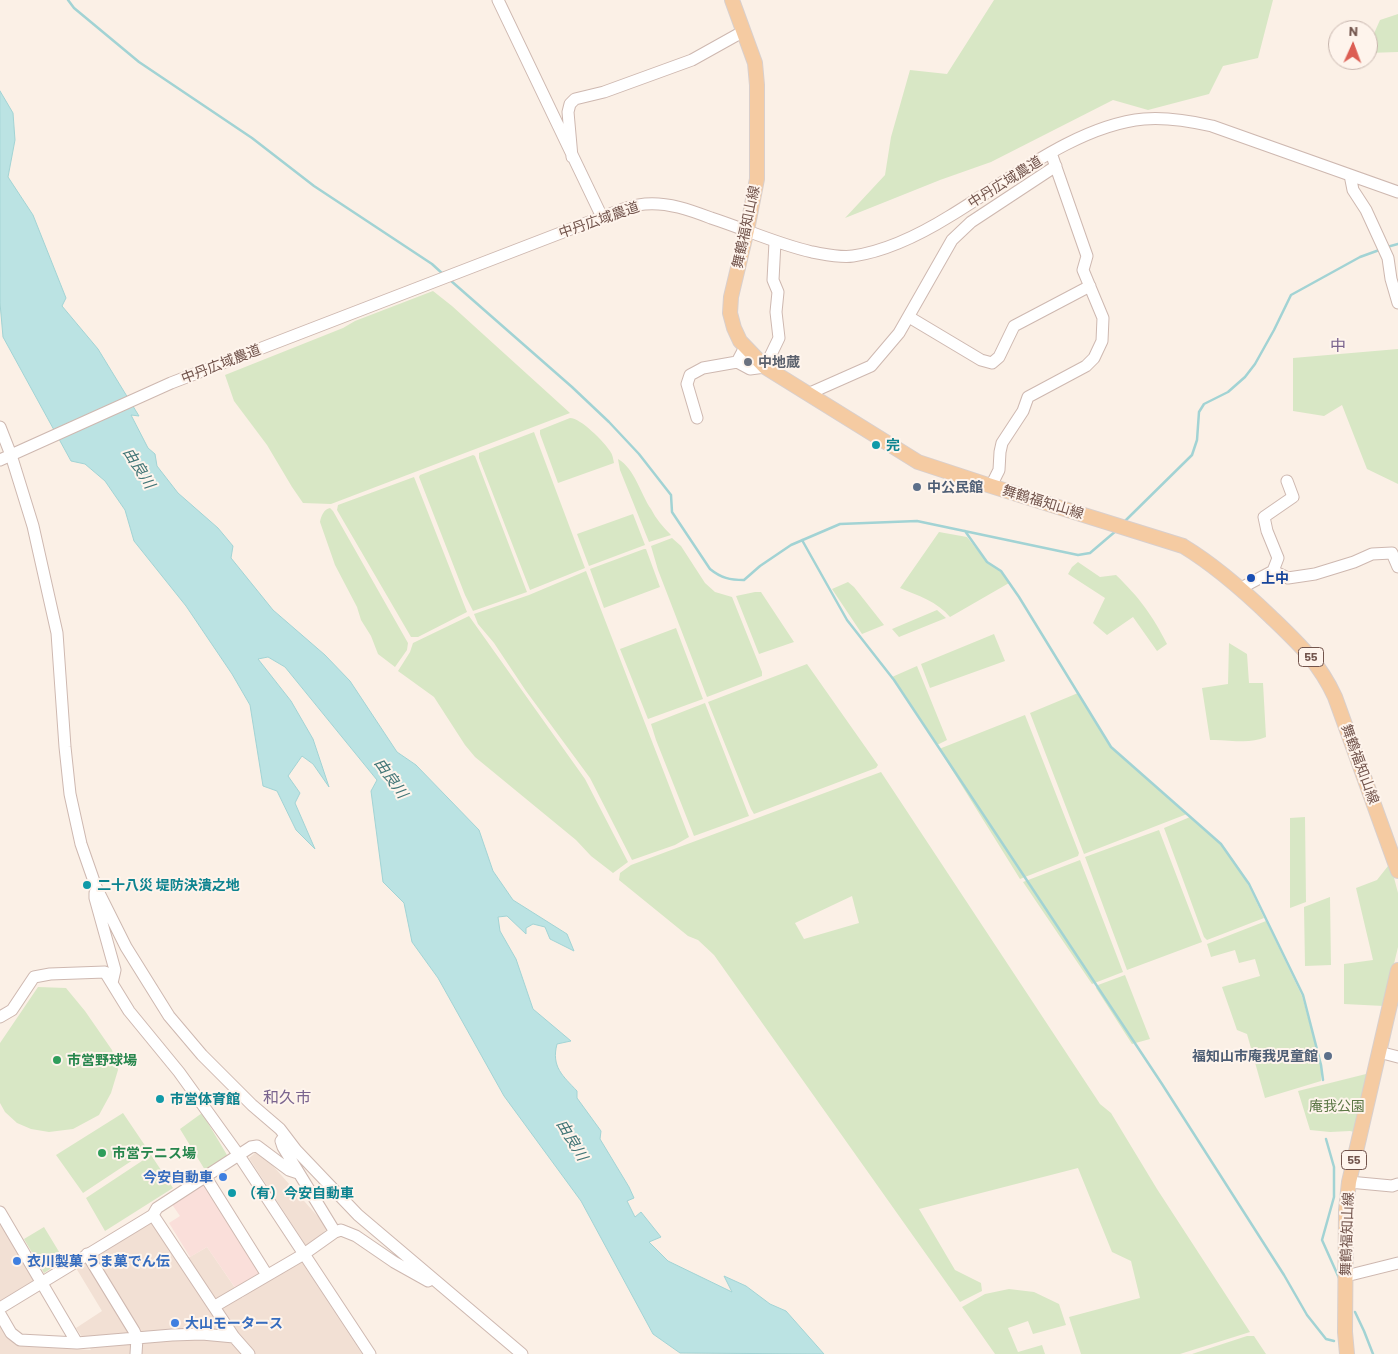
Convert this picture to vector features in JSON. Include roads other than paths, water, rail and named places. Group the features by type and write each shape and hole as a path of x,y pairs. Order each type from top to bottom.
{"main road":[{"name":"舞鶴福知山線","path":"732,0 755,63 758,85 757,179 731,296 730,313 734,328 745,347 765,367 810,393 918,462 1183,546 1205,559 1241,588 1303,648 1326,678 1395,853 1398,870"},
{"name":"舞鶴福知山線","path":"1347,1354 1345,1332 1346,1210 1349,1182 1398,970"}],"street":[{"path":"498,0 599,219"},
{"path":"572,157 568,112 570,104 575,99 604,92 692,60 744,31"},
{"name":"中丹広域農道","path":"0,460 171,382 626,208 645,204 663,204 688,210 747,230 775,242 825,254 852,256 889,246 931,228 1051,153 1088,133 1125,122 1145,119 1187,120 1219,128 1398,192"},
{"path":"991,486 999,470 1002,443 1023,411 1028,397 1086,366 1094,358 1102,341 1103,318 1083,270 1087,256 1051,153"},
{"path":"810,393 871,366 886,350 909,317 952,240 972,222 1056,166"},
{"path":"1350,175 1352,190 1393,256 1391,279 1398,303"},
{"path":"697,418 687,384 690,375 703,368 736,362 750,369 765,367 779,338 776,312 778,292 773,280 775,242"},
{"path":"909,317 981,360 992,363 999,357 1014,326 1090,286"},
{"path":"736,362 745,347"},
{"path":"0,427 11,455 32,526 57,632 70,794 81,844 96,886 126,947 169,1016 202,1055 252,1105 280,1129 296,1150 358,1216 522,1354"},
{"path":"1241,588 1273,571 1278,558 1264,517 1293,497 1287,481"},
{"path":"1273,571 1288,578 1315,574 1354,562 1372,554 1392,553 1398,567"},
{"path":"96,886 94,898 115,970 112,983"},
{"path":"0,1017 12,1010 34,978 50,974 105,972 130,1011 178,1072 238,1154 370,1354"},
{"path":"1379,1052 1398,1057"},
{"path":"285,1136 281,1141 298,1173 308,1186 335,1232"},
{"path":"0,1308 153,1214 157,1208 251,1147 257,1146 289,1170 298,1173"},
{"path":"205,1176 267,1275"},
{"path":"1349,1182 1392,1186 1398,1184"},
{"path":"0,1212 77,1344"},
{"path":"153,1214 234,1337 249,1354"},
{"path":"215,1306 341,1230 356,1236 394,1262 446,1290"},
{"path":"87,1254 134,1331 137,1338 136,1354"},
{"path":"1346,1276 1398,1263"},
{"path":"0,1314 11,1333 20,1340 77,1344 202,1334 234,1337"}],"water":[{"name":"由良川","path":"0,91 13,113 15,140 8,177 33,215 66,298 62,306 98,349 139,416 131,415 148,448 155,454 157,466 178,493 218,528 233,546 231,558 273,610 325,655 350,681 397,752 416,765 479,830 493,871 513,900 567,934 574,951 550,939 545,927 533,924 526,928 526,934 507,916 498,917 500,931 516,959 533,1009 571,1041 557,1044 557,1065 563,1076 577,1091 577,1098 601,1131 600,1139 634,1198 627,1201 635,1217 641,1212 661,1237 649,1242 668,1261 732,1292 724,1276 746,1286 770,1304 786,1311 824,1354 680,1353 653,1334 581,1201 504,1096 438,978 412,942 404,903 383,882 371,791 377,780 285,667 268,657 258,659 291,701 313,739 329,787 313,764 302,756 288,776 300,793 295,803 315,849 296,830 277,791 263,786 250,705 232,674 186,606 134,541 125,510 105,481 85,464 71,461 3,337 0,303"}],"waterway":[{"path":"68,0 74,8 139,62 252,138 314,186 432,264 444,275"},
{"path":"1387,247 1398,244"},
{"path":"1124,522 1192,455 1197,440 1199,412 1204,404 1228,392 1245,377 1255,364 1291,295 1360,257 1382,249"},
{"path":"450,280 572,387 639,454 671,495 672,512 710,569 730,579 744,580 760,566 791,545 840,524 917,521 1078,555 1090,553 1117,530"},
{"path":"965,531 987,562 1001,571 1019,597 1111,747 1221,844 1249,884 1303,995 1323,1080"},
{"path":"802,540 847,620 894,680 1162,1084 1284,1275 1307,1315 1326,1339 1334,1341"},
{"path":"1326,1139 1334,1167 1334,1197 1322,1240 1339,1278"},
{"path":"1355,1312 1373,1354"}],"place":[{"name":"中地蔵","path":"748,362"},
{"name":"完","path":"876,445"},
{"name":"中公民館","path":"917,487"},
{"name":"上中","path":"1251,578"},
{"name":"二十八災 堤防決潰之地","path":"87,885"},
{"name":"福知山市庵我児童館","path":"1328,1056"},
{"name":"市営野球場","path":"57,1060"},
{"name":"市営体育館","path":"160,1099"},
{"name":"市営テニス場","path":"102,1153"},
{"name":"今安自動車","path":"223,1177"},
{"name":"（有）今安自動車","path":"232,1193"},
{"name":"衣川製菓 うま菓でん伝","path":"17,1261"},
{"name":"大山モータース","path":"175,1323"}],"district":[{"name":"中","path":"1338,346"},
{"name":"和久市","path":"287,1098"}],"park label":[{"name":"庵我公園","path":"1337,1106"}]}
